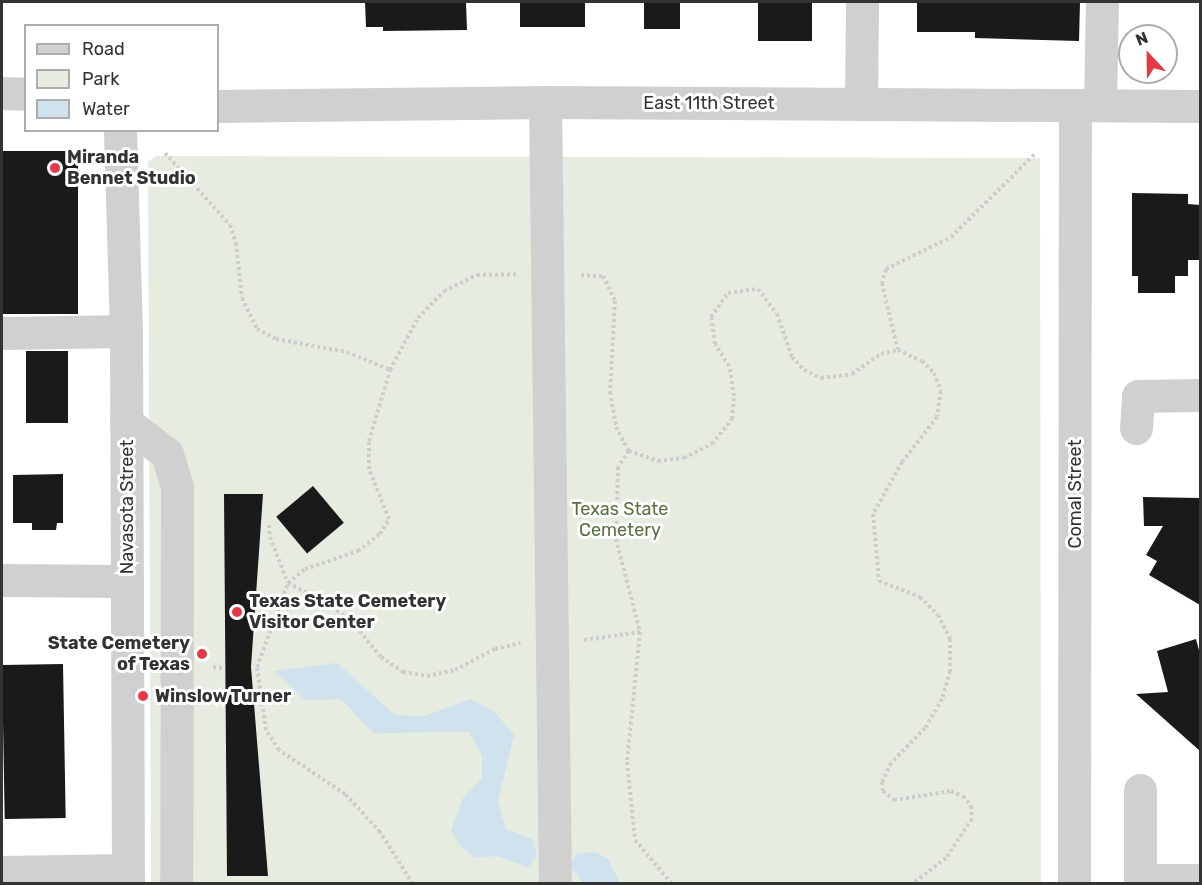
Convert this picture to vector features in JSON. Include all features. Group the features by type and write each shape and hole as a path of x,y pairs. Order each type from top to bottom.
{"street":[{"path":"861,104 862,2"},
{"name":"Comal Street","path":"1074,884 1088,105 1102,2"},
{"path":"2,93 24,94"},
{"path":"545,102 555,884"},
{"name":"East 11th Street","path":"219,106 545,102 1200,106"},
{"name":"Navasota Street","path":"120,132 126,331 128,877"},
{"path":"2,333 126,331"},
{"path":"1136,428 1138,396 1200,395"},
{"path":"126,422 167,454 177,486 176,884"},
{"path":"2,580 127,581"},
{"path":"1140,790 1140,882 1200,880"},
{"path":"2,872 128,877"}],"path":[{"path":"165,153 230,225 236,243 242,298 257,329 276,339 347,352 390,370"},
{"path":"898,350 882,284 886,269 901,258 951,237 1034,155"},
{"path":"413,884 380,832 345,795 279,750 266,730 254,667 288,583 305,569 358,551 380,534 389,519 369,470 369,441 390,370 418,318 444,291 477,274 547,274 603,276 615,301 610,392 616,427 629,451 658,461 684,458 712,444 732,419 729,366 715,344 711,317 728,293 758,289 777,314 792,357 804,370 821,378 852,374 881,354 898,350 922,361 934,373 941,391 937,417 903,462 873,514 879,581 920,597 938,615 950,639 950,671 942,699 924,728 891,763 882,782 883,791 894,800 951,791 963,796 971,806 972,819 946,858 912,884"},
{"path":"629,451 618,467 616,539 640,632 627,762 635,840 672,884"},
{"path":"269,525 270,537 288,583 327,603 352,622 381,657 403,672 427,676 455,670 495,649 523,642 552,644 640,632"},
{"path":"213,667 224,668"}],"green space":[{"name":"Texas State Cemetery","path":"156,156 1040,158 1041,883 151,883 148,162"}],"water":[{"path":"337,663 395,715 425,716 470,699 495,712 514,735 498,801 506,829 533,840 537,857 528,867 496,856 475,858 461,847 451,830 463,798 482,778 482,756 469,732 373,733 341,699 305,700 274,671"},
{"path":"595,852 608,859 620,883 583,883 569,865 577,854"}],"building":[{"path":"365,2 466,2 467,30 383,31 383,27 366,27"},
{"path":"520,2 585,2 585,27 520,27"},
{"path":"644,2 680,2 680,29 644,29"},
{"path":"758,2 812,2 812,41 758,41"},
{"path":"917,2 1080,2 1079,41 975,38 975,32 917,32"},
{"path":"2,151 78,151 78,314 2,314"},
{"path":"1132,193 1188,194 1188,204 1200,205 1200,260 1188,260 1188,276 1175,276 1175,293 1138,293 1138,276 1132,276"},
{"path":"26,351 68,351 68,423 26,423"},
{"path":"63,474 63,523 57,523 56,530 32,530 32,523 13,523 13,475"},
{"path":"313,486 344,523 307,554 276,517"},
{"path":"224,494 263,494 251,667 268,876 227,876"},
{"path":"1143,497 1200,498 1200,605 1149,575 1157,561 1146,555 1163,526 1144,526"},
{"path":"1196,639 1200,654 1200,751 1136,694 1168,692 1157,651"},
{"path":"63,664 66,818 5,819 2,665"}],"place":[{"name":"Miranda Bennet Studio","path":"55,168"},
{"name":"Texas State Cemetery Visitor Center","path":"237,612"},
{"name":"State Cemetery of Texas","path":"202,654"},
{"name":"Winslow Turner","path":"143,696"}]}
